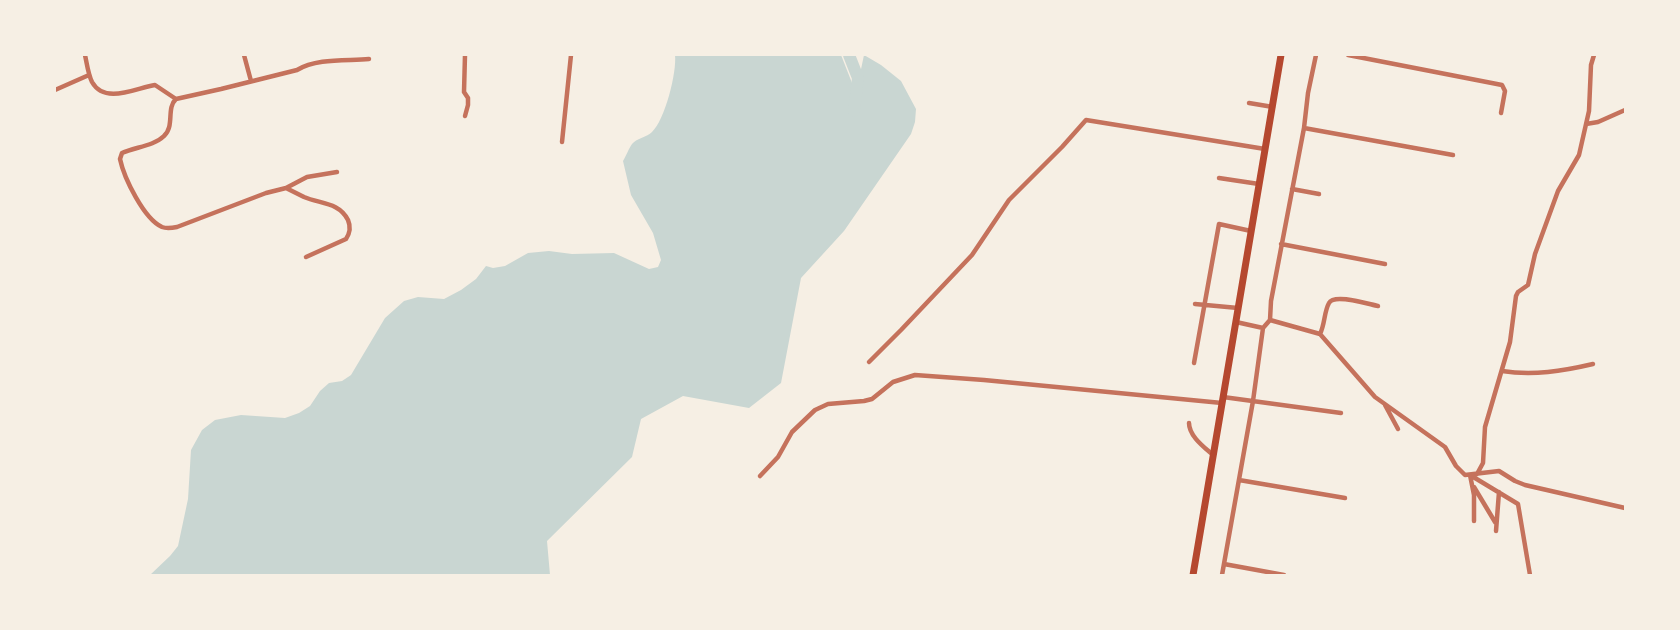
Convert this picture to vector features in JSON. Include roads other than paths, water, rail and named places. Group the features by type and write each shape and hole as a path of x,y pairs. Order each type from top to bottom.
{"highway":[{"path":"1193,575 1281,55"}],"street":[{"path":"85,55 94,86 107,94 155,85 176,99"},
{"path":"244,55 250,81"},
{"path":"465,55 464,92 468,98 466,116"},
{"path":"562,142 571,55"},
{"path":"1222,575 1253,401 1263,328 1270,320 1271,301 1316,55"},
{"path":"1348,55 1502,84 1505,91 1501,113"},
{"path":"1477,474 1483,462 1484,427 1510,342 1516,296 1518,292 1528,285 1544,226 1561,184 1578,155 1586,124 1590,96 1591,65 1594,55"},
{"path":"336,172 307,177 286,188 266,193 177,227 166,228 159,226 152,219 138,200 128,183 120,160 122,153 164,136 170,125 172,105 176,99 297,70 307,64 368,59"},
{"path":"55,90 89,74"},
{"path":"1249,102 1273,107"},
{"path":"1586,124 1598,122 1625,110"},
{"path":"869,362 972,255 1009,200 1056,154 1086,120 1266,149"},
{"path":"1304,128 1453,155"},
{"path":"1219,178 1260,184"},
{"path":"286,188 336,206 349,223 350,229 346,239 306,258"},
{"path":"1292,189 1319,194"},
{"path":"1194,363 1219,224 1251,231"},
{"path":"1282,244 1385,264"},
{"path":"1320,334 1328,304 1332,299 1339,298 1378,306"},
{"path":"1195,304 1238,308"},
{"path":"1270,320 1320,334 1367,390 1385,405 1440,442 1462,473 1470,475 1515,501 1519,508 1530,575"},
{"path":"1236,322 1263,328"},
{"path":"1502,371 1516,374 1547,372 1593,364"},
{"path":"760,476 778,457 792,432 816,410 828,404 864,401 872,398 893,382 915,375 1253,401 1341,413"},
{"path":"1385,405 1398,429"},
{"path":"1189,423 1189,429 1192,434 1213,456"},
{"path":"1470,475 1499,471 1515,482 1525,485 1625,508"},
{"path":"1470,475 1473,485 1495,522 1496,531"},
{"path":"1239,480 1345,498"},
{"path":"1473,485 1474,522"},
{"path":"1495,522 1498,513 1499,492"},
{"path":"1224,564 1284,575"}],"waterway":[{"path":"849,55 858,78 854,111"}]}
